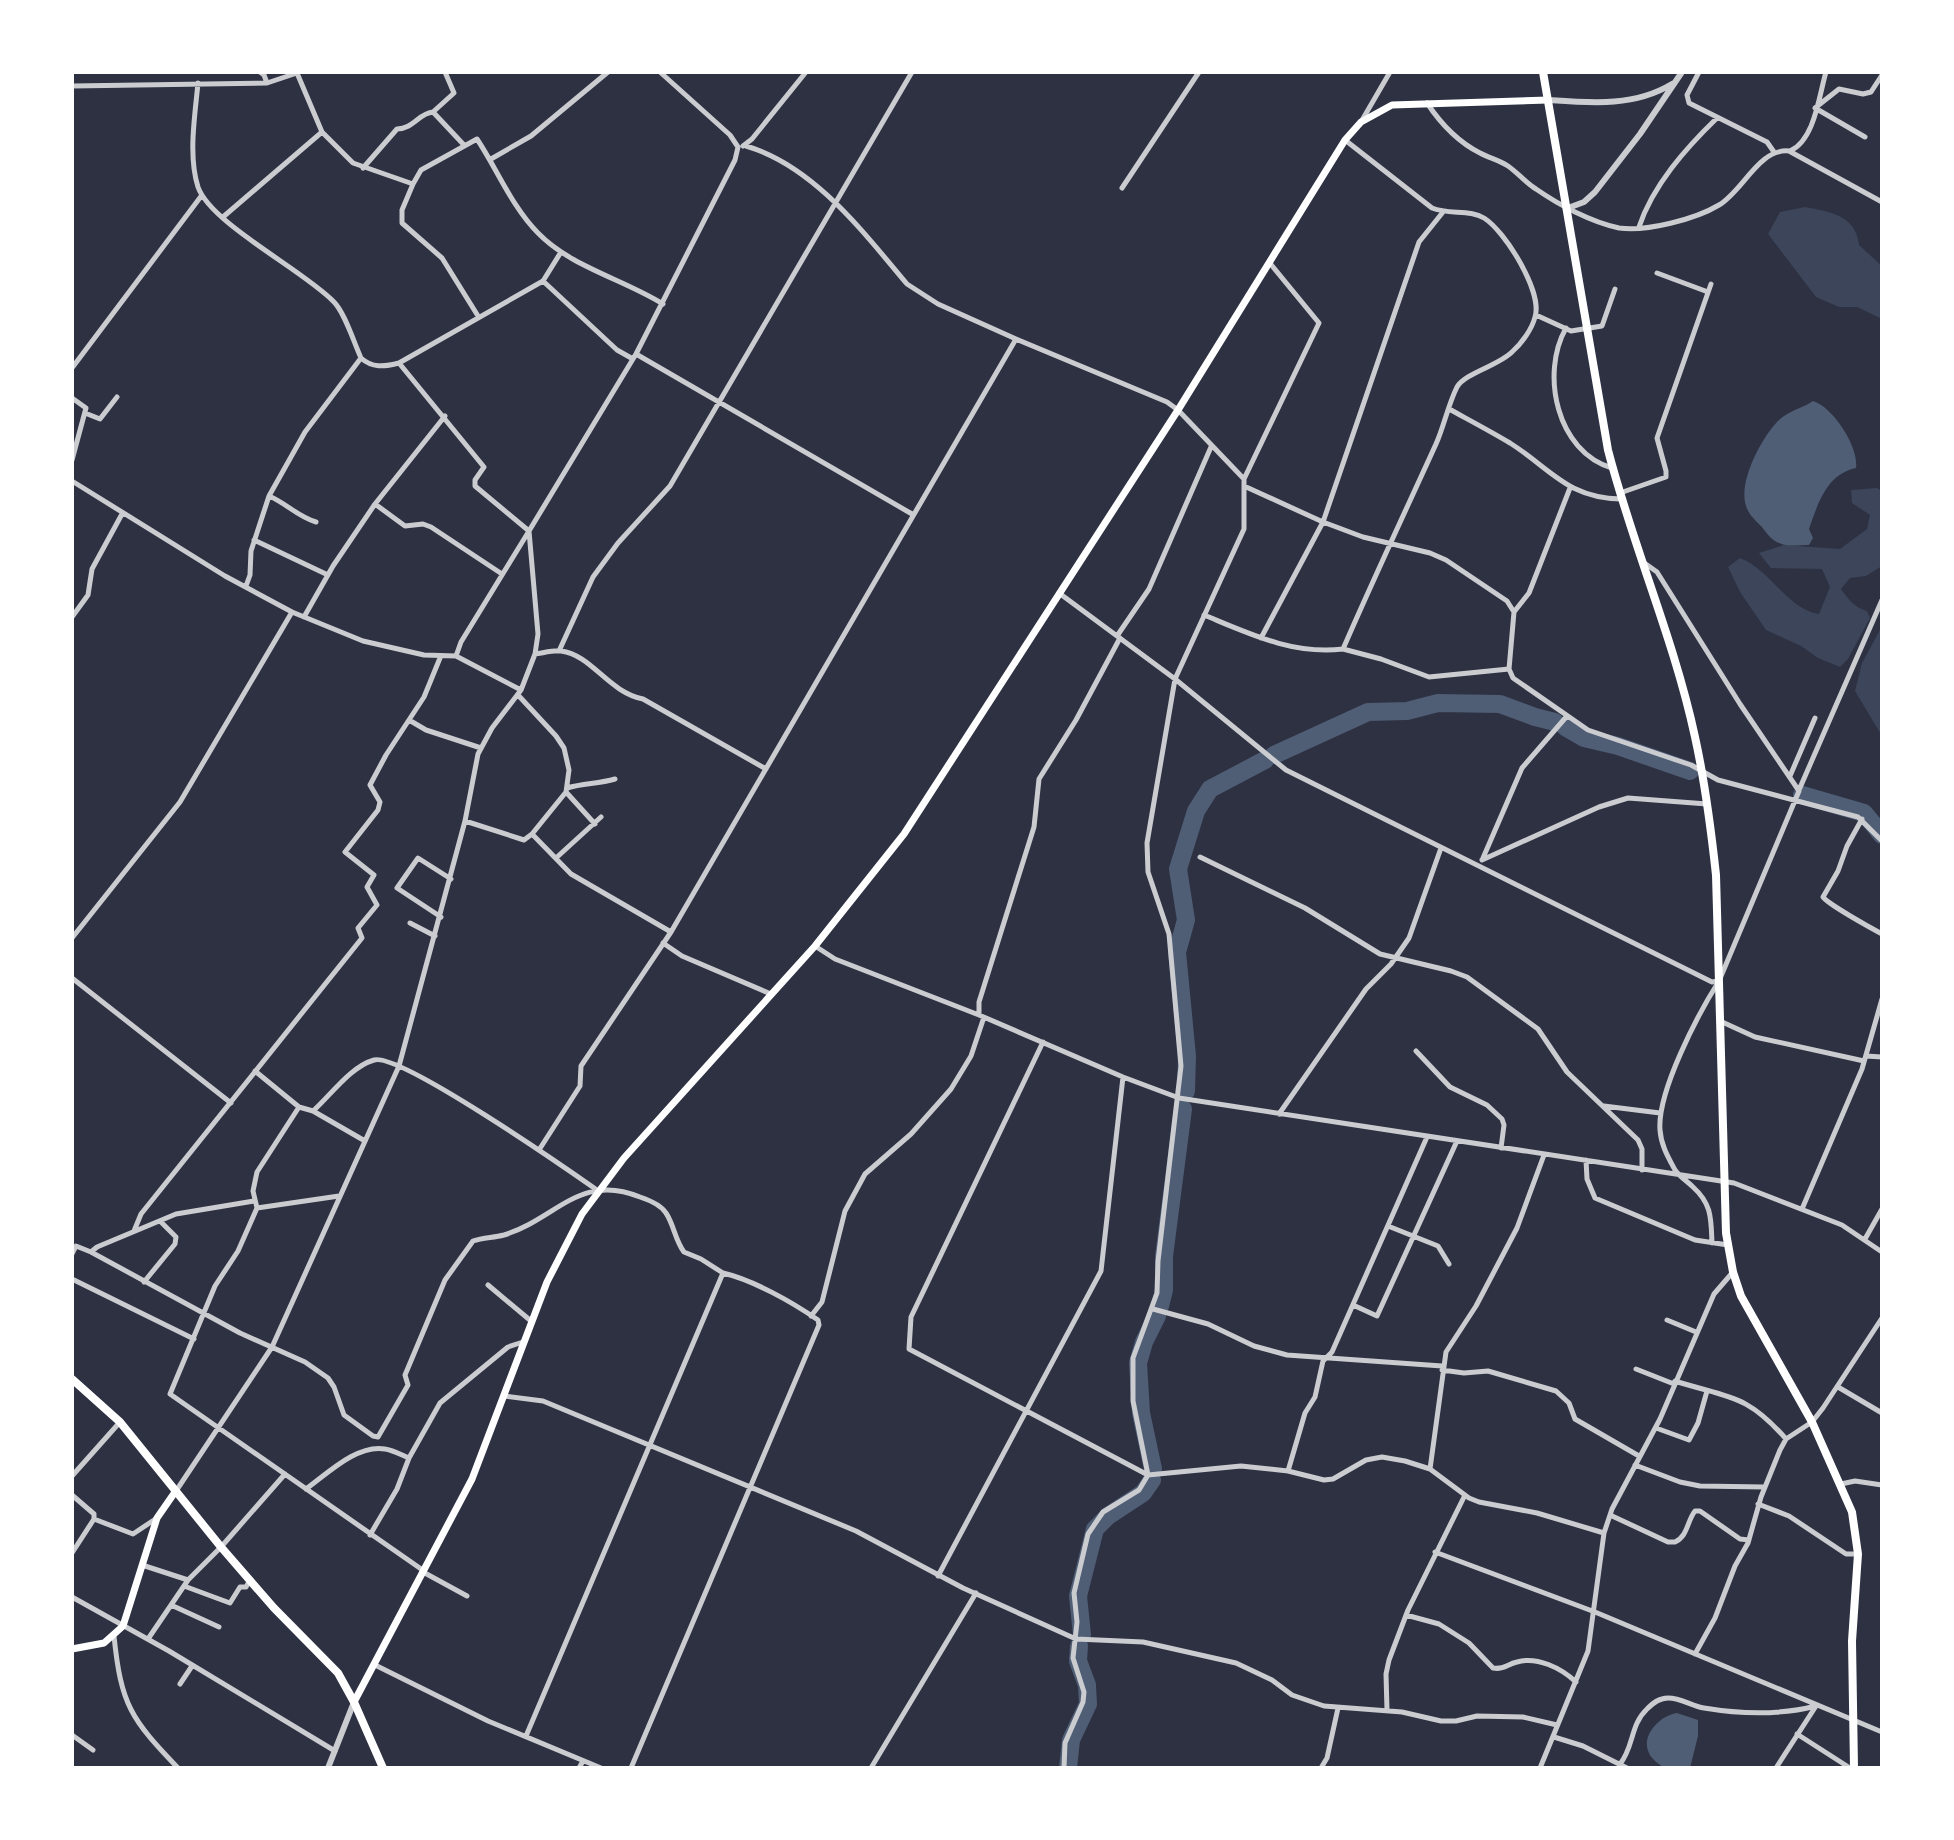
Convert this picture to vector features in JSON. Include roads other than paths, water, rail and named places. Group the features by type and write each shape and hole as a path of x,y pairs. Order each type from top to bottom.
{"main road":[{"path":"1543,72 1613,468 1687,704 1702,772 1716,875 1724,1182 1733,1272 1747,1310 1812,1422 1852,1512 1858,1554 1852,1641 1852,1768"},
{"path":"354,1702 472,1479 562,1248 597,1191 815,946 904,834 1178,410 1345,140 1361,122 1392,105 1548,100"},
{"path":"72,1379 120,1422 221,1547 338,1673 383,1768"},
{"path":"72,1649 104,1643 123,1626 157,1518 175,1492"}],"street":[{"path":"260,72 267,83"},
{"path":"363,168 397,129 407,129 454,93 445,72"},
{"path":"491,159 531,136 608,72"},
{"path":"660,72 742,146 764,153 794,170 836,204 907,284 922,295 1016,339 1167,402 1244,482 1323,522 1446,560 1507,601 1514,612"},
{"path":"456,656 461,642 635,357 742,146 806,72"},
{"path":"559,651 593,577 618,543 670,486 912,72"},
{"path":"1122,188 1199,72"},
{"path":"1361,122 1390,72"},
{"path":"1568,208 1584,202 1595,192 1682,72"},
{"path":"1699,72 1687,95 1689,103 1767,142 1774,152"},
{"path":"1427,102 1446,127 1472,149 1507,166 1534,188 1568,208 1618,228 1639,227 1683,219 1717,206 1730,198 1774,152 1796,148 1815,108 1826,72"},
{"path":"72,86 267,83 298,73 322,132 353,163 413,184"},
{"path":"1815,108 1839,89 1863,94 1871,92 1882,75"},
{"path":"198,83 194,155 197,185 202,195 223,217 336,303 361,358 374,366 399,363 543,281 561,252"},
{"path":"1548,100 1627,101 1659,92 1674,83"},
{"path":"1815,108 1865,137"},
{"path":"433,112 464,145"},
{"path":"1639,227 1650,202 1672,169 1717,118"},
{"path":"223,217 322,132"},
{"path":"478,316 442,258 402,223 402,210 421,170 477,139 517,208 536,232 561,252 663,304"},
{"path":"1343,649 1461,382 1494,366 1512,353 1524,339 1536,315 1533,293 1506,238 1486,218 1478,214 1443,212 1432,208 1345,140"},
{"path":"1789,151 1882,202"},
{"path":"72,368 202,195"},
{"path":"1261,638 1323,522 1419,242 1443,212"},
{"path":"1064,1768 1065,1743 1083,1702 1084,1692 1073,1658 1077,1622 1074,1593 1088,1534 1103,1512 1139,1490 1148,1475 1133,1401 1133,1366 1136,1348 1157,1293 1181,1055 1169,934 1146,857 1175,679 1244,529 1244,482 1319,323 1269,262"},
{"path":"1657,273 1708,292"},
{"path":"543,281 617,350 720,402 912,514"},
{"path":"1449,409 1512,444 1570,488 1607,499 1666,477 1657,438 1711,284"},
{"path":"1536,315 1577,331 1602,326 1615,289"},
{"path":"1566,328 1557,347 1553,369 1553,385 1564,422 1576,445 1601,465 1613,468"},
{"path":"539,1150 580,1086 581,1066 671,932 1016,339"},
{"path":"246,586 254,540 269,496 305,432 361,358"},
{"path":"175,1492 272,1347 399,1066 451,879 473,772 481,748 519,693 535,654 538,634 529,531 475,486 475,480 484,467 399,363"},
{"path":"85,413 100,419 117,397"},
{"path":"72,398 86,408 72,460"},
{"path":"304,617 375,504 445,416"},
{"path":"811,1316 822,1302 845,1211 865,1174 911,1134 951,1089 971,1056 982,1016 979,1002 1034,827 1039,779 1076,720 1118,637 1149,589 1211,447"},
{"path":"72,481 122,514 292,612 363,641 440,658 456,656 519,693 564,748 569,770 567,790 595,824"},
{"path":"1570,488 1529,593 1514,612 1509,669 1513,678 1588,730 1641,747 1718,780 1862,819 1882,841"},
{"path":"269,496 297,515 316,522"},
{"path":"375,504 405,526 423,524 431,527 502,574"},
{"path":"72,617 83,606 92,569 122,514"},
{"path":"254,540 328,575"},
{"path":"1642,561 1657,572 1799,791"},
{"path":"1058,593 1175,679 1286,770 1442,848 1480,863 1712,982 1719,981"},
{"path":"1712,1243 1711,1210 1679,1176 1662,1144 1660,1113 1674,1072 1719,981 1882,600"},
{"path":"72,938 180,802 292,612"},
{"path":"1204,615 1261,638 1308,651 1343,649 1429,677 1509,669"},
{"path":"535,654 559,651 588,664 621,692 643,699 766,769"},
{"path":"134,1231 141,1214 362,938 358,928 377,905 367,887 374,875 345,852 378,810 380,802 370,785 424,697 440,658"},
{"path":"1480,863 1522,768 1567,716"},
{"path":"1790,777 1815,718"},
{"path":"409,720 426,730 481,748"},
{"path":"465,821 524,840 567,790 615,779"},
{"path":"1480,863 1589,811 1628,798 1707,804"},
{"path":"556,858 601,817"},
{"path":"1862,819 1823,897 1828,903 1844,909 1882,934"},
{"path":"532,834 571,874 671,932"},
{"path":"1279,1114 1366,989 1409,938 1442,848"},
{"path":"1200,857 1305,908 1380,954 1451,971 1467,977 1490,993 1538,1029 1567,1072 1638,1140 1642,1149 1642,1170"},
{"path":"441,917 397,888 418,858 451,879"},
{"path":"410,923 435,936"},
{"path":"663,943 682,956 771,994"},
{"path":"815,946 835,959 1179,1098 1746,1186 1842,1225 1882,1252"},
{"path":"72,978 231,1103"},
{"path":"1802,1209 1865,1059 1882,999"},
{"path":"1720,1021 1755,1037 1865,1059 1882,1057"},
{"path":"1043,1042 911,1317 909,1349 1148,1475 1241,1466 1288,1471 1324,1480 1333,1479 1374,1457 1405,1461 1430,1469 1479,1502 1537,1513 1604,1533"},
{"path":"1416,1051 1450,1087 1487,1105 1502,1119 1501,1148"},
{"path":"313,1111 361,1067 376,1059 399,1066 539,1150 597,1191"},
{"path":"255,1071 299,1107 313,1111 365,1141"},
{"path":"938,1576 1101,1271 1123,1077"},
{"path":"1603,1106 1660,1113"},
{"path":"299,1107 257,1172 254,1201 257,1208 238,1251 215,1286 170,1394 424,1572 467,1596"},
{"path":"1288,1471 1305,1413 1315,1397 1323,1361 1353,1305 1427,1137"},
{"path":"1353,1305 1377,1316 1457,1141"},
{"path":"1430,1469 1446,1352 1476,1306 1517,1228 1544,1155"},
{"path":"1586,1160 1587,1179 1595,1198 1695,1240 1728,1245"},
{"path":"378,1437 408,1385 405,1375 445,1280 464,1250 473,1241 503,1235 547,1215 581,1193 614,1189 628,1192 659,1207 666,1213 684,1252 723,1273 746,1280 818,1320 819,1325 631,1768"},
{"path":"257,1208 340,1196"},
{"path":"91,1252 176,1214 254,1201"},
{"path":"1864,1240 1882,1209"},
{"path":"144,1282 175,1244 176,1237 160,1221"},
{"path":"1388,1226 1438,1246 1449,1264"},
{"path":"72,1254 76,1246 91,1252 205,1314 305,1362 328,1378 344,1415 378,1437 384,1449"},
{"path":"1540,1768 1588,1651 1604,1533 1610,1515 1656,1428 1714,1294 1733,1272"},
{"path":"526,1736 723,1273"},
{"path":"72,1279 194,1339"},
{"path":"488,1285 531,1321"},
{"path":"1153,1309 1208,1324 1271,1352 1442,1368 1464,1373 1488,1371 1556,1391 1569,1403 1575,1419 1639,1457"},
{"path":"1695,1654 1715,1618 1735,1566 1749,1540 1764,1487 1786,1439 1812,1422 1882,1318"},
{"path":"1667,1320 1696,1332"},
{"path":"1877,1328 1882,1333"},
{"path":"370,1535 440,1403 487,1362 508,1347 523,1342"},
{"path":"1636,1369 1707,1391 1713,1390 1744,1402 1767,1417 1786,1439"},
{"path":"1838,1387 1882,1413"},
{"path":"1656,1428 1689,1440 1698,1423 1707,1391"},
{"path":"504,1396 543,1401 856,1531 938,1576 1076,1639 1143,1642 1236,1663 1302,1700 1338,1708 1387,1710 1441,1721 1477,1716 1523,1717 1557,1725"},
{"path":"72,1476 120,1422"},
{"path":"306,1489 355,1455 384,1449 409,1458"},
{"path":"1635,1465 1700,1486 1764,1487"},
{"path":"148,1639 188,1580 285,1474"},
{"path":"1841,1484 1867,1481 1882,1485"},
{"path":"72,1495 94,1514 94,1519 72,1553"},
{"path":"1387,1710 1386,1674 1406,1615 1465,1495"},
{"path":"1758,1504 1789,1516 1846,1554 1858,1554"},
{"path":"1610,1515 1668,1542 1675,1542 1683,1536 1692,1514 1700,1511 1740,1539 1749,1540"},
{"path":"94,1519 133,1534 157,1518"},
{"path":"1435,1552 1595,1612 1882,1732"},
{"path":"142,1565 188,1580"},
{"path":"184,1586 230,1603 240,1587 246,1587 250,1580"},
{"path":"871,1768 976,1593"},
{"path":"72,1597 335,1751"},
{"path":"171,1605 219,1627"},
{"path":"1406,1615 1439,1624 1469,1643 1493,1668 1534,1660 1560,1670 1576,1682"},
{"path":"114,1636 117,1675 131,1713 178,1768"},
{"path":"375,1665 447,1702 601,1768"},
{"path":"180,1684 192,1666"},
{"path":"1620,1764 1637,1721 1655,1701 1665,1698 1700,1707 1736,1711 1782,1712 1816,1706"},
{"path":"328,1768 354,1702"},
{"path":"1776,1768 1816,1706"},
{"path":"1321,1768 1327,1758 1338,1708"},
{"path":"1797,1734 1852,1768"},
{"path":"72,1735 93,1750"},
{"path":"1554,1737 1583,1746 1627,1768"},
{"path":"579,1768 583,1761"}],"waterway":[{"path":"1274,755 1368,712 1407,711 1438,703 1500,704 1555,722"},
{"path":"1565,727 1584,738 1618,746 1690,771"},
{"path":"1186,1091 1187,1056 1177,952 1186,920 1178,869 1196,811 1210,789 1265,760"},
{"path":"1802,795 1864,813 1882,835"},
{"path":"1160,1306 1183,1109"},
{"path":"1153,1469 1141,1413 1138,1363 1157,1316"},
{"path":"1082,1635 1078,1596 1095,1529 1108,1516 1143,1493 1152,1480"},
{"path":"1068,1768 1071,1740 1088,1704 1087,1685 1078,1661 1079,1646"}]}
